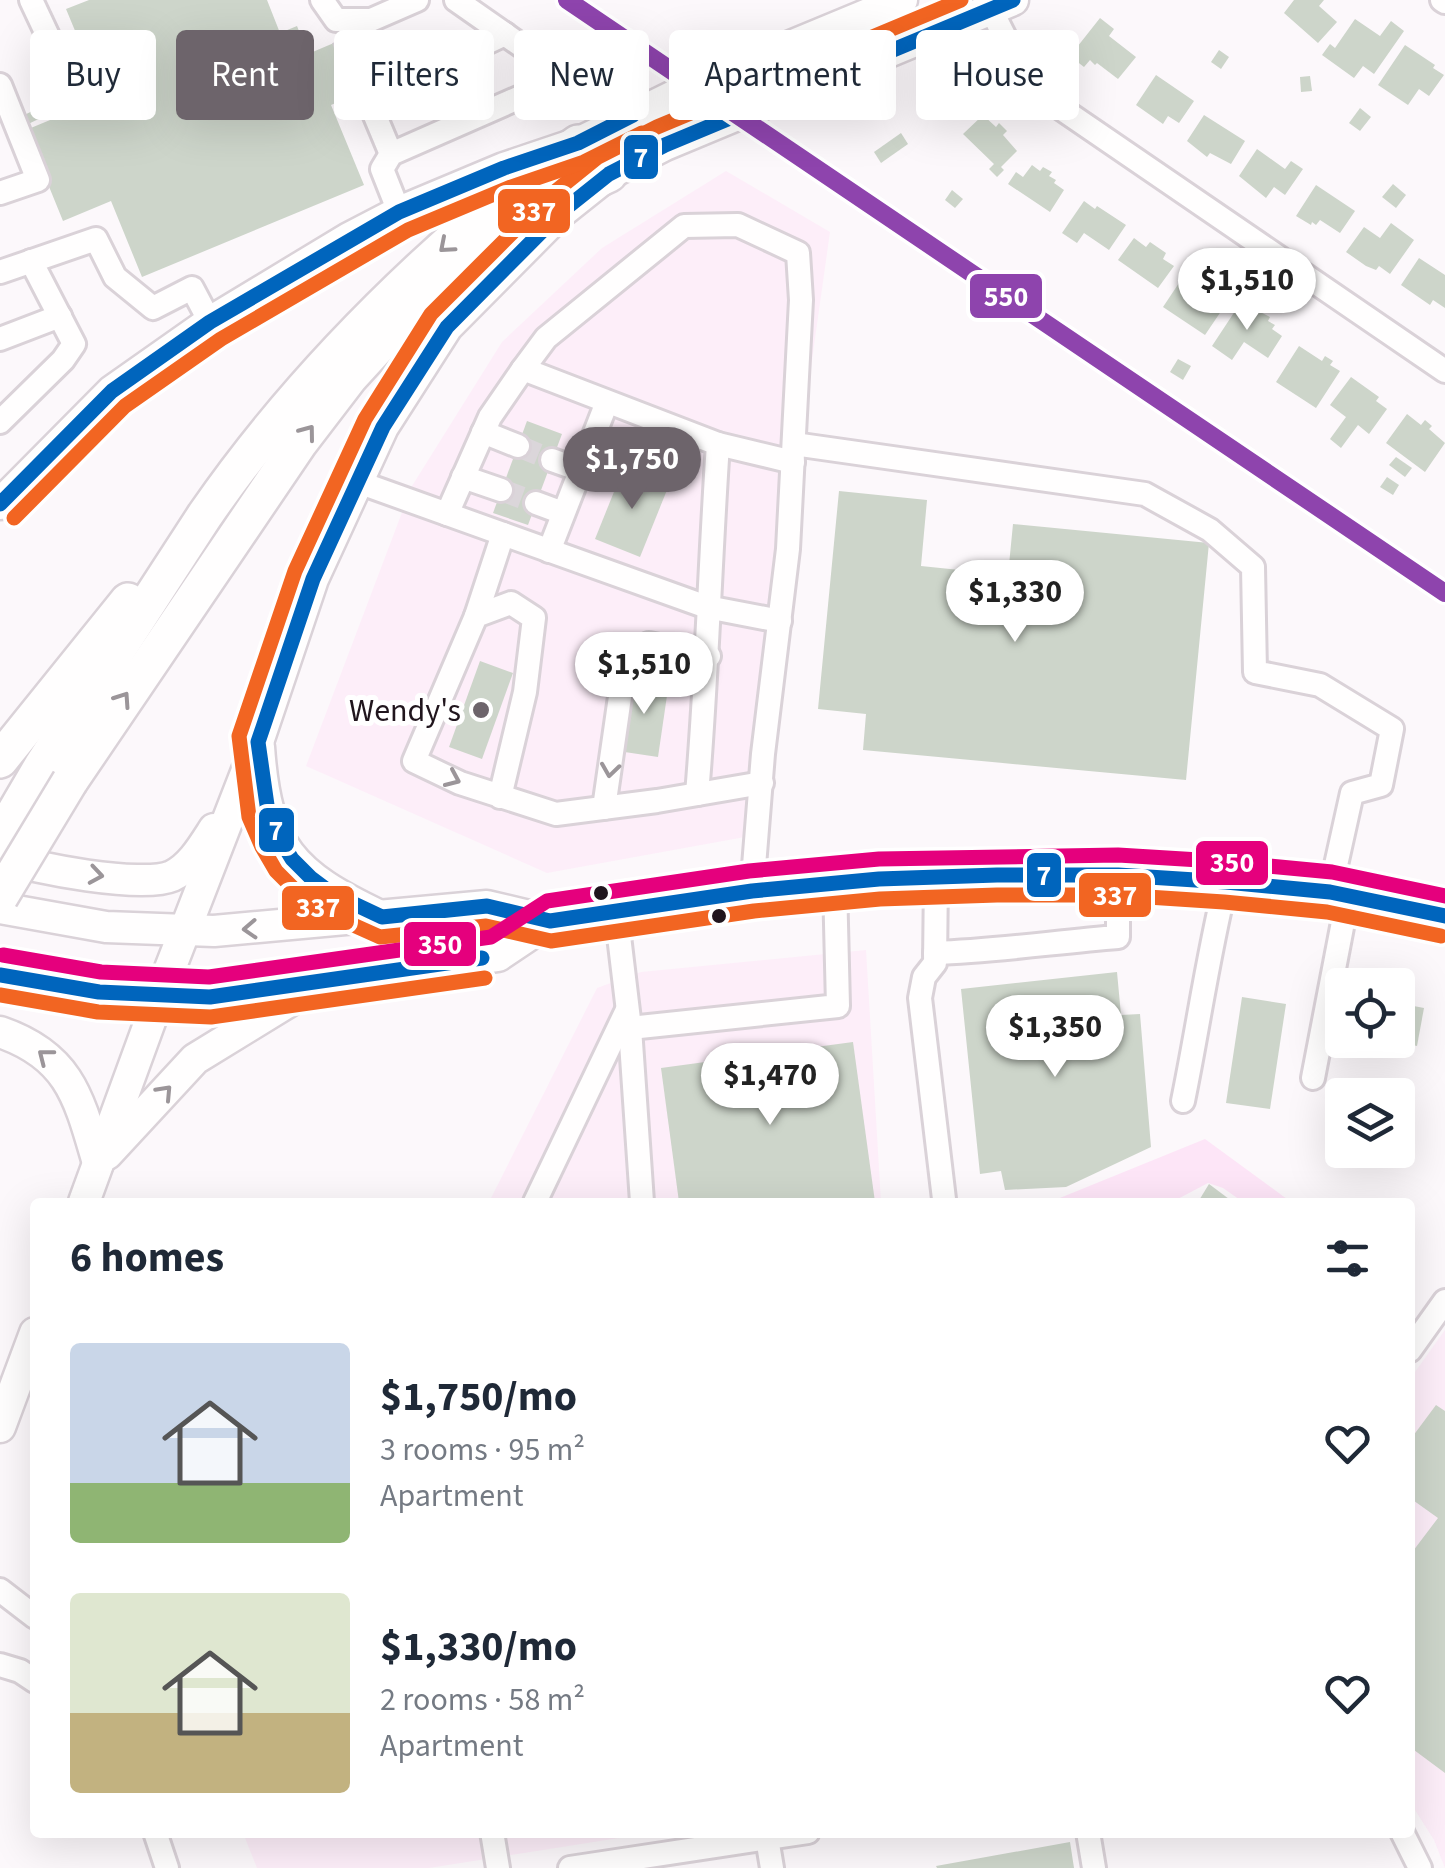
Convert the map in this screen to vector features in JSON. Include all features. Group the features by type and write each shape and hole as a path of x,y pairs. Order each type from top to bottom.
{"highway":[{"path":"4,754 96,637 204,514 314,376 406,281 494,204 578,143"},
{"path":"0,838 56,773 349,378 413,308 533,210 609,174"},
{"path":"0,898 56,773 204,514"}],"main road":[{"path":"0,504 112,390 210,322 398,212 504,168 578,143 694,86 902,0"},
{"path":"85,1198 158,997 258,742 313,579 383,427 447,327 560,212 609,174 665,145 1002,4"},
{"path":"0,857 138,882 172,876 198,855 258,742"},
{"path":"258,742 268,812 292,859 331,893 382,918"},
{"path":"0,908 106,927 184,932 273,928 488,906 550,921 752,891 835,883 936,877 1118,876 1339,894 1445,916"},
{"path":"0,975 100,992 210,996 498,956 550,921"},
{"path":"98,1163 196,1059 318,983"},
{"path":"0,1032 23,1040 61,1069 82,1109 98,1163"},
{"path":"0,1427 30,1347"}],"street":[{"path":"31,0 45,30"},
{"path":"322,0 339,30 417,0"},
{"path":"456,0 514,41"},
{"path":"1002,4 1018,63 1053,103 1445,371"},
{"path":"392,154 366,95 504,34"},
{"path":"0,85 38,180 0,193"},
{"path":"398,212 382,169 392,154 514,100"},
{"path":"446,514 483,432 546,338 684,226 738,225 798,253 802,300 788,549 752,891"},
{"path":"0,272 96,239 114,276 152,308 192,288 210,322"},
{"path":"0,422 74,344 30,261"},
{"path":"0,339 60,316"},
{"path":"523,370 718,444 1146,494 1210,530 1254,567 1254,672 1320,685 1392,729 1382,785 1352,793 1313,1078"},
{"path":"549,551 607,402"},
{"path":"483,432 518,446"},
{"path":"697,794 709,656 706,607 718,444"},
{"path":"552,460 580,470"},
{"path":"463,477 501,490"},
{"path":"358,482 706,607 780,621"},
{"path":"536,503 563,513"},
{"path":"503,534 476,616 414,760 500,797 556,814 762,782"},
{"path":"476,616 511,603 534,618 525,692 500,797"},
{"path":"604,808 626,655 649,644 709,656"},
{"path":"935,953 1004,950 1118,937 1118,876"},
{"path":"936,877 935,963 924,977 920,998 944,1198"},
{"path":"1183,1101 1226,882"},
{"path":"628,1018 838,1006 835,883"},
{"path":"616,911 642,1198"},
{"path":"537,1198 628,1018"},
{"path":"1415,1343 1445,1301"},
{"path":"0,1590 30,1614"},
{"path":"0,1665 30,1678"},
{"path":"157,1838 168,1868"},
{"path":"493,1838 498,1868"},
{"path":"570,1868 710,1839 767,1838 772,1868"},
{"path":"1089,1838 1094,1868"},
{"path":"1405,1838 1420,1868"}],"shaded area":[{"path":"726,171 830,232 745,837 547,873 306,766 412,486 502,342 602,248"},
{"path":"866,950 881,1198 491,1198 597,988 641,972"},
{"path":"1205,1139 1286,1198 1237,1198 1208,1183 1180,1198 1060,1198"},
{"path":"1445,1330 1445,1868 1434,1840 1415,1810 1415,1372"},
{"path":"245,1838 619,1838 429,1868 257,1868"}],"building":[{"path":"89,0 267,0 279,30 176,30 176,120 314,120 314,51 334,43 334,120 364,185 142,277 111,201 63,221 26,130 50,120 156,120 156,30 75,30 66,9"},
{"path":"1294,0 1324,0 1319,6 1337,22 1318,43 1284,13"},
{"path":"1100,18 1114,29 1109,36 1136,57 1118,79 1090,60 1084,67 1079,63 1079,45"},
{"path":"1355,19 1380,36 1391,21 1404,31 1374,74 1363,66 1354,78 1322,55 1330,44 1335,48"},
{"path":"1405,45 1444,75 1429,96 1419,89 1408,105 1378,85"},
{"path":"1219,50 1229,57 1221,69 1211,62"},
{"path":"1156,75 1194,101 1179,123 1168,116 1163,124 1136,105"},
{"path":"1310,76 1312,91 1301,92 1300,77"},
{"path":"1360,108 1371,117 1360,131 1349,123"},
{"path":"30,112 30,120 37,120 24,126 20,117"},
{"path":"1204,115 1245,141 1231,164 1210,153 1207,157 1187,141"},
{"path":"978,120 988,120 996,127 999,123 1007,131 1003,135 1017,151 997,177 989,169 994,164 963,134"},
{"path":"901,133 908,144 881,163 874,152"},
{"path":"1257,149 1285,169 1291,161 1303,169 1285,195 1274,187 1266,198 1239,176"},
{"path":"1032,165 1040,171 1043,167 1052,172 1049,176 1064,190 1050,212 1008,184 1016,172 1023,177"},
{"path":"1393,184 1406,195 1396,208 1382,197"},
{"path":"1316,185 1355,211 1340,233 1320,220 1311,225 1296,216"},
{"path":"952,190 963,199 955,208 945,200"},
{"path":"1084,201 1126,225 1109,250 1084,233 1077,243 1062,233"},
{"path":"1391,223 1414,240 1390,274 1379,266 1376,270 1366,266 1346,252 1364,227 1380,238"},
{"path":"1134,238 1146,247 1150,242 1166,253 1163,259 1174,266 1158,288 1118,260"},
{"path":"1419,258 1445,275 1445,308 1433,300 1430,305 1401,285"},
{"path":"1189,268 1216,281 1214,284 1230,298 1205,335 1163,307"},
{"path":"1241,302 1270,317 1268,321 1275,325 1272,329 1282,336 1268,358 1244,342 1232,360 1212,346"},
{"path":"1299,346 1322,361 1325,356 1340,371 1316,408 1276,382"},
{"path":"1178,359 1191,366 1183,380 1170,372"},
{"path":"1351,377 1379,397 1376,401 1387,409 1369,434 1358,425 1341,448 1330,439 1346,417 1330,405"},
{"path":"1407,414 1421,425 1425,420 1445,443 1425,472 1386,443"},
{"path":"527,421 562,434 528,525 493,513"},
{"path":"1396,457 1412,468 1405,477 1389,465"},
{"path":"624,467 669,485 640,557 595,539"},
{"path":"1387,477 1399,485 1393,495 1380,487"},
{"path":"839,491 927,500 921,566 1008,575 1013,524 1209,543 1186,780 863,750 866,714 818,709"},
{"name":"Wendy's","path":"480,661 513,673 482,759 449,747"},
{"path":"629,677 669,682 658,757 618,751"},
{"path":"1117,972 1121,1015 1140,1014 1151,1147 1066,1187 1005,1190 1001,1171 980,1174 961,989"},
{"path":"1242,997 1286,1004 1270,1109 1226,1103"},
{"path":"1415,1006 1424,1008 1415,1046"},
{"path":"853,1042 874,1198 678,1198 661,1068"},
{"path":"1209,1184 1228,1198 1200,1198"},
{"path":"1436,1405 1445,1411 1445,1773 1415,1751 1415,1548 1438,1518 1415,1502 1415,1433"},
{"path":"1070,1842 1074,1868 936,1866"}],"tunnel":[{"path":"518,446 552,460"},
{"path":"501,490 536,503"}],"transit line":[{"name":"550","path":"567,0 1445,593"},
{"name":"337","path":"961,0 657,127 598,157 546,199 431,314 365,419 295,571 239,736 249,817 262,847 276,871 299,894 322,911 380,937 486,926 551,941 754,911 880,899 997,895 1117,895 1224,902 1327,912 1441,936"},
{"name":"7","path":"1013,0 665,145 609,174 560,213 447,327 383,427 313,579 258,742 268,812 280,839 292,859 311,878 331,893 382,917 487,906 550,921 752,891 879,879 997,875 1118,875 1226,882 1330,892 1445,916"},
{"name":"7","path":"0,504 112,391 210,322 399,212 504,168 578,143 623,120"},
{"name":"337","path":"14,518 125,406 221,339 408,230 584,162 642,133"},
{"name":"350","path":"3,955 101,972 209,977 491,937 547,901 749,871 879,859 1118,855 1216,861 1332,872 1445,896"},
{"name":"7","path":"0,975 99,992 210,997 482,958"},
{"name":"337","path":"0,995 98,1012 211,1017 485,978"}],"place":[{"name":"Wendy's","path":"481,710"}]}
